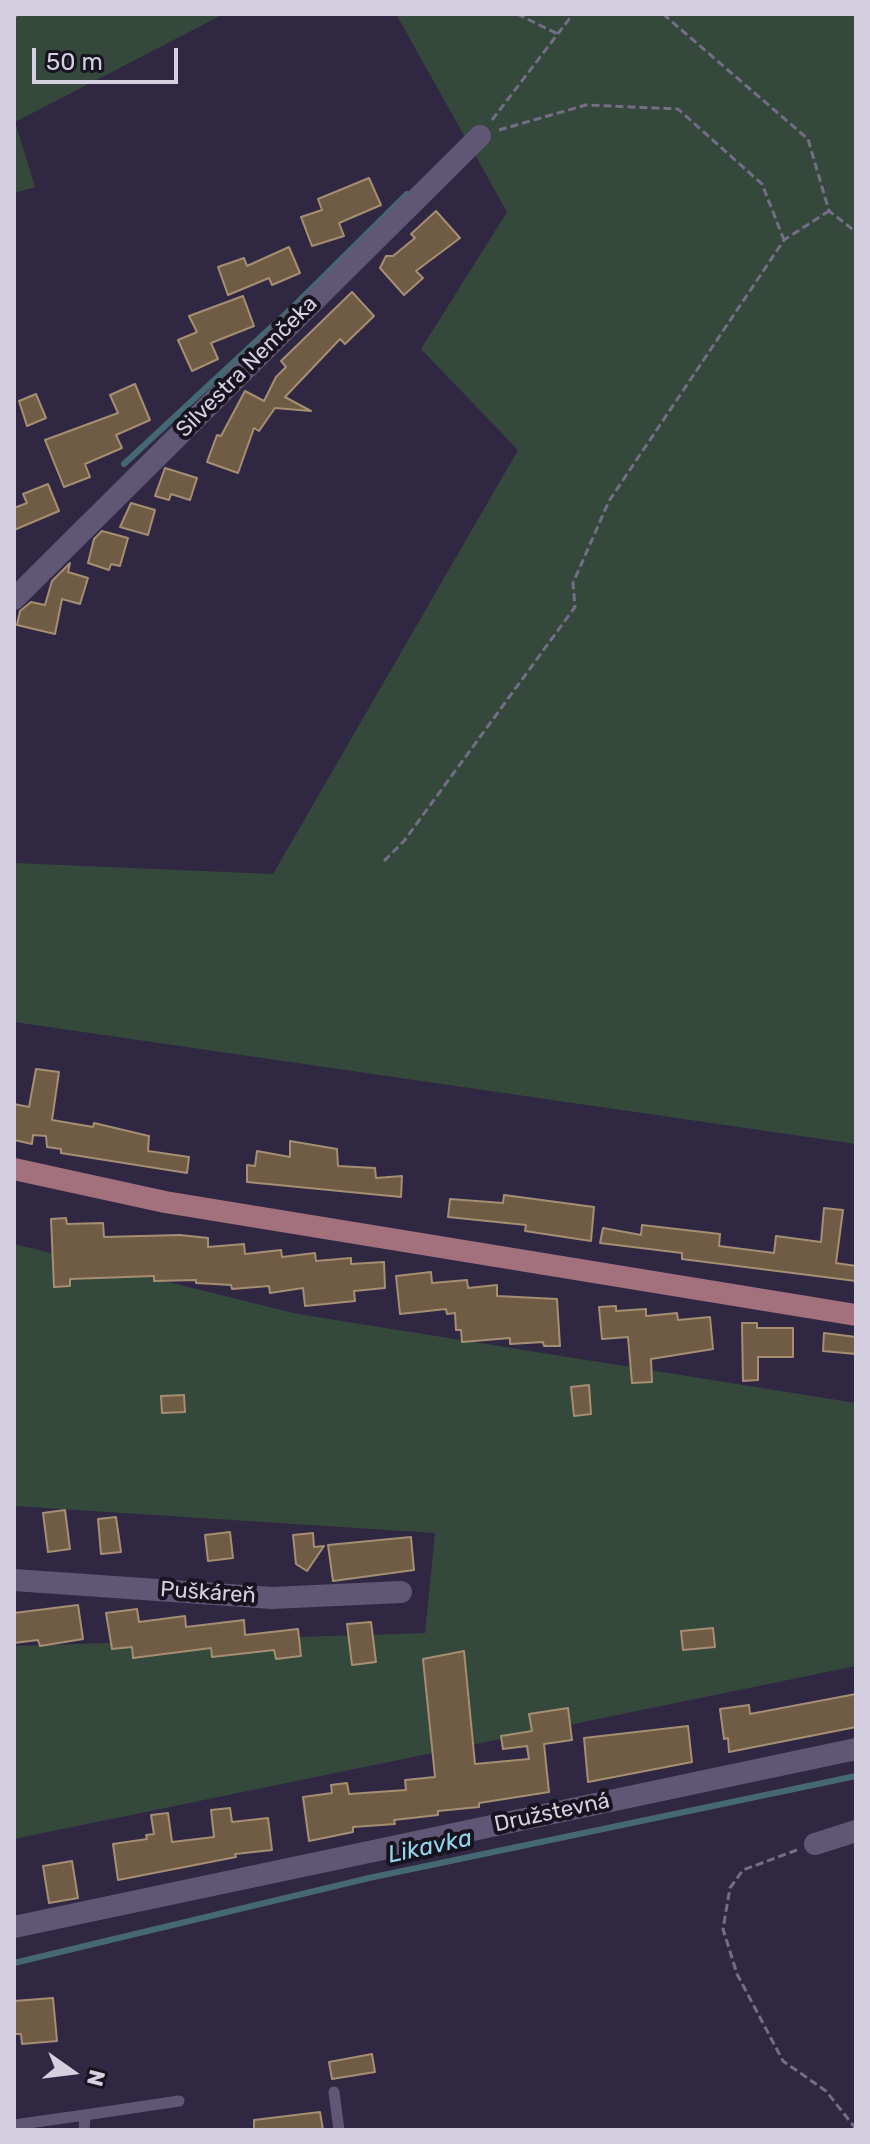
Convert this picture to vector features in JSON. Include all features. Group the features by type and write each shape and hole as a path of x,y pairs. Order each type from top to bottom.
{"main road":[{"path":"14,1169 165,1202 856,1315"}],"street":[{"name":"Silvestra Nemčeka","path":"14,599 480,136"},
{"name":"Puškáreň","path":"14,1580 272,1598 401,1592"},
{"name":"Družstevná","path":"14,1927 856,1749"},
{"path":"815,1844 856,1831"}],"lane":[{"path":"334,2092 339,2130"},
{"path":"14,2125 179,2101"},
{"path":"84,2130 85,2115"}],"path":[{"path":"517,14 558,34"},
{"path":"480,136 573,14"},
{"path":"663,14 808,139 829,211 856,232"},
{"path":"480,136 586,105 678,109 762,184 784,240"},
{"path":"384,861 404,841 575,607 573,583 609,501 784,240 829,211"},
{"path":"815,1844 743,1870 730,1888 723,1929 737,1974 783,2061 826,2091 856,2129"}],"green space":[{"path":"14,14 224,14 15,122 35,187 14,193"},
{"path":"396,14 856,14 856,1144 14,1022 14,863 273,874 518,450 421,349 507,212"},
{"path":"14,1244 298,1314 856,1403 856,1666 14,1839 14,1646 425,1633 435,1533 14,1506"}],"building":[{"path":"369,178 381,205 339,223 344,236 312,246 301,217 322,210 318,199"},
{"path":"436,211 460,238 416,271 423,278 404,295 380,268 386,256 393,256 415,238 411,234"},
{"path":"289,247 300,273 272,285 269,278 228,295 218,267 244,258 247,266"},
{"path":"352,292 374,316 345,344 340,339 285,397 311,411 275,408 259,431 254,428 238,473 207,462 217,435 221,436 245,391 264,401 276,377 286,367 281,361"},
{"path":"243,296 254,326 211,343 218,359 192,371 178,340 197,332 189,316"},
{"path":"135,384 150,420 116,435 122,448 85,464 90,477 64,487 45,440 118,413 110,395"},
{"path":"36,394 46,418 27,426 19,401"},
{"path":"165,468 197,478 190,500 171,494 169,500 155,496"},
{"path":"48,484 59,511 14,530 14,508 27,503 23,494"},
{"path":"131,503 155,510 148,535 120,527"},
{"path":"102,531 128,538 120,566 111,564 109,570 88,563 94,539"},
{"path":"70,563 68,572 88,578 80,604 62,599 55,634 17,625 20,611 31,602 45,605 52,581"},
{"path":"36,1069 59,1072 52,1120 93,1127 94,1123 149,1136 148,1151 189,1157 187,1173 61,1153 61,1149 47,1147 46,1136 33,1135 32,1144 14,1140 14,1104 29,1107"},
{"path":"290,1141 337,1149 338,1166 375,1168 376,1178 402,1176 401,1197 247,1182 247,1165 255,1166 257,1151 290,1157"},
{"path":"504,1195 594,1207 591,1241 525,1231 526,1225 448,1217 450,1199 503,1203"},
{"path":"824,1208 843,1210 836,1263 856,1266 856,1281 682,1259 682,1253 600,1243 603,1228 641,1235 642,1225 720,1234 719,1246 774,1253 776,1236 821,1242"},
{"path":"66,1218 67,1224 103,1223 104,1237 180,1235 208,1238 208,1247 244,1244 245,1254 281,1250 282,1257 315,1253 316,1261 351,1258 351,1264 384,1262 385,1288 354,1291 355,1301 305,1306 303,1288 270,1293 269,1286 232,1289 231,1285 196,1283 196,1280 154,1281 154,1276 70,1279 70,1286 54,1287 51,1219"},
{"path":"431,1272 432,1283 467,1280 468,1288 497,1285 497,1296 557,1299 560,1346 544,1346 543,1342 510,1344 510,1338 462,1342 461,1330 456,1330 455,1313 447,1314 446,1309 400,1314 396,1276"},
{"path":"616,1306 616,1311 646,1309 646,1316 677,1313 678,1320 710,1317 713,1349 651,1359 652,1382 632,1383 628,1337 602,1339 599,1307"},
{"path":"742,1323 757,1323 757,1328 793,1328 793,1357 758,1357 758,1380 743,1381"},
{"path":"824,1333 856,1337 856,1354 823,1351"},
{"path":"589,1385 591,1414 574,1416 571,1387"},
{"path":"184,1395 185,1412 162,1413 161,1396"},
{"path":"65,1510 70,1549 48,1552 43,1513"},
{"path":"116,1517 121,1552 101,1554 98,1519"},
{"path":"230,1532 233,1558 208,1561 205,1535"},
{"path":"313,1533 314,1547 324,1546 307,1571 296,1564 293,1535"},
{"path":"411,1537 414,1570 333,1581 328,1545"},
{"path":"78,1605 83,1639 40,1646 38,1640 14,1643 14,1613"},
{"path":"137,1609 139,1622 185,1616 186,1627 244,1620 245,1635 298,1629 301,1656 276,1659 274,1650 212,1657 211,1648 133,1658 132,1647 112,1649 106,1613"},
{"path":"371,1622 376,1662 352,1665 347,1624"},
{"path":"713,1628 715,1647 683,1650 681,1631"},
{"path":"464,1651 475,1764 529,1759 527,1746 503,1749 501,1736 532,1731 529,1714 568,1708 572,1740 544,1744 549,1792 479,1803 479,1807 438,1811 438,1815 394,1820 395,1824 353,1827 353,1832 309,1841 303,1797 332,1793 331,1785 347,1783 349,1794 406,1790 405,1780 435,1777 423,1659"},
{"path":"856,1694 856,1727 729,1752 720,1709 749,1705 750,1714"},
{"path":"688,1726 692,1762 588,1782 584,1738"},
{"path":"230,1808 232,1822 268,1818 272,1850 235,1854 236,1857 118,1880 113,1844 147,1839 146,1835 154,1834 151,1815 168,1813 172,1842 214,1837 211,1810"},
{"path":"72,1861 78,1898 49,1903 43,1866"},
{"path":"53,1998 57,2041 22,2044 21,2034 14,2034 14,2001"},
{"path":"372,2054 375,2072 332,2079 329,2062"},
{"path":"320,2112 323,2130 254,2130 254,2120"}],"waterway":[{"path":"124,464 294,306 407,194"},
{"name":"Likavka","path":"14,1963 369,1878 856,1776"}]}
